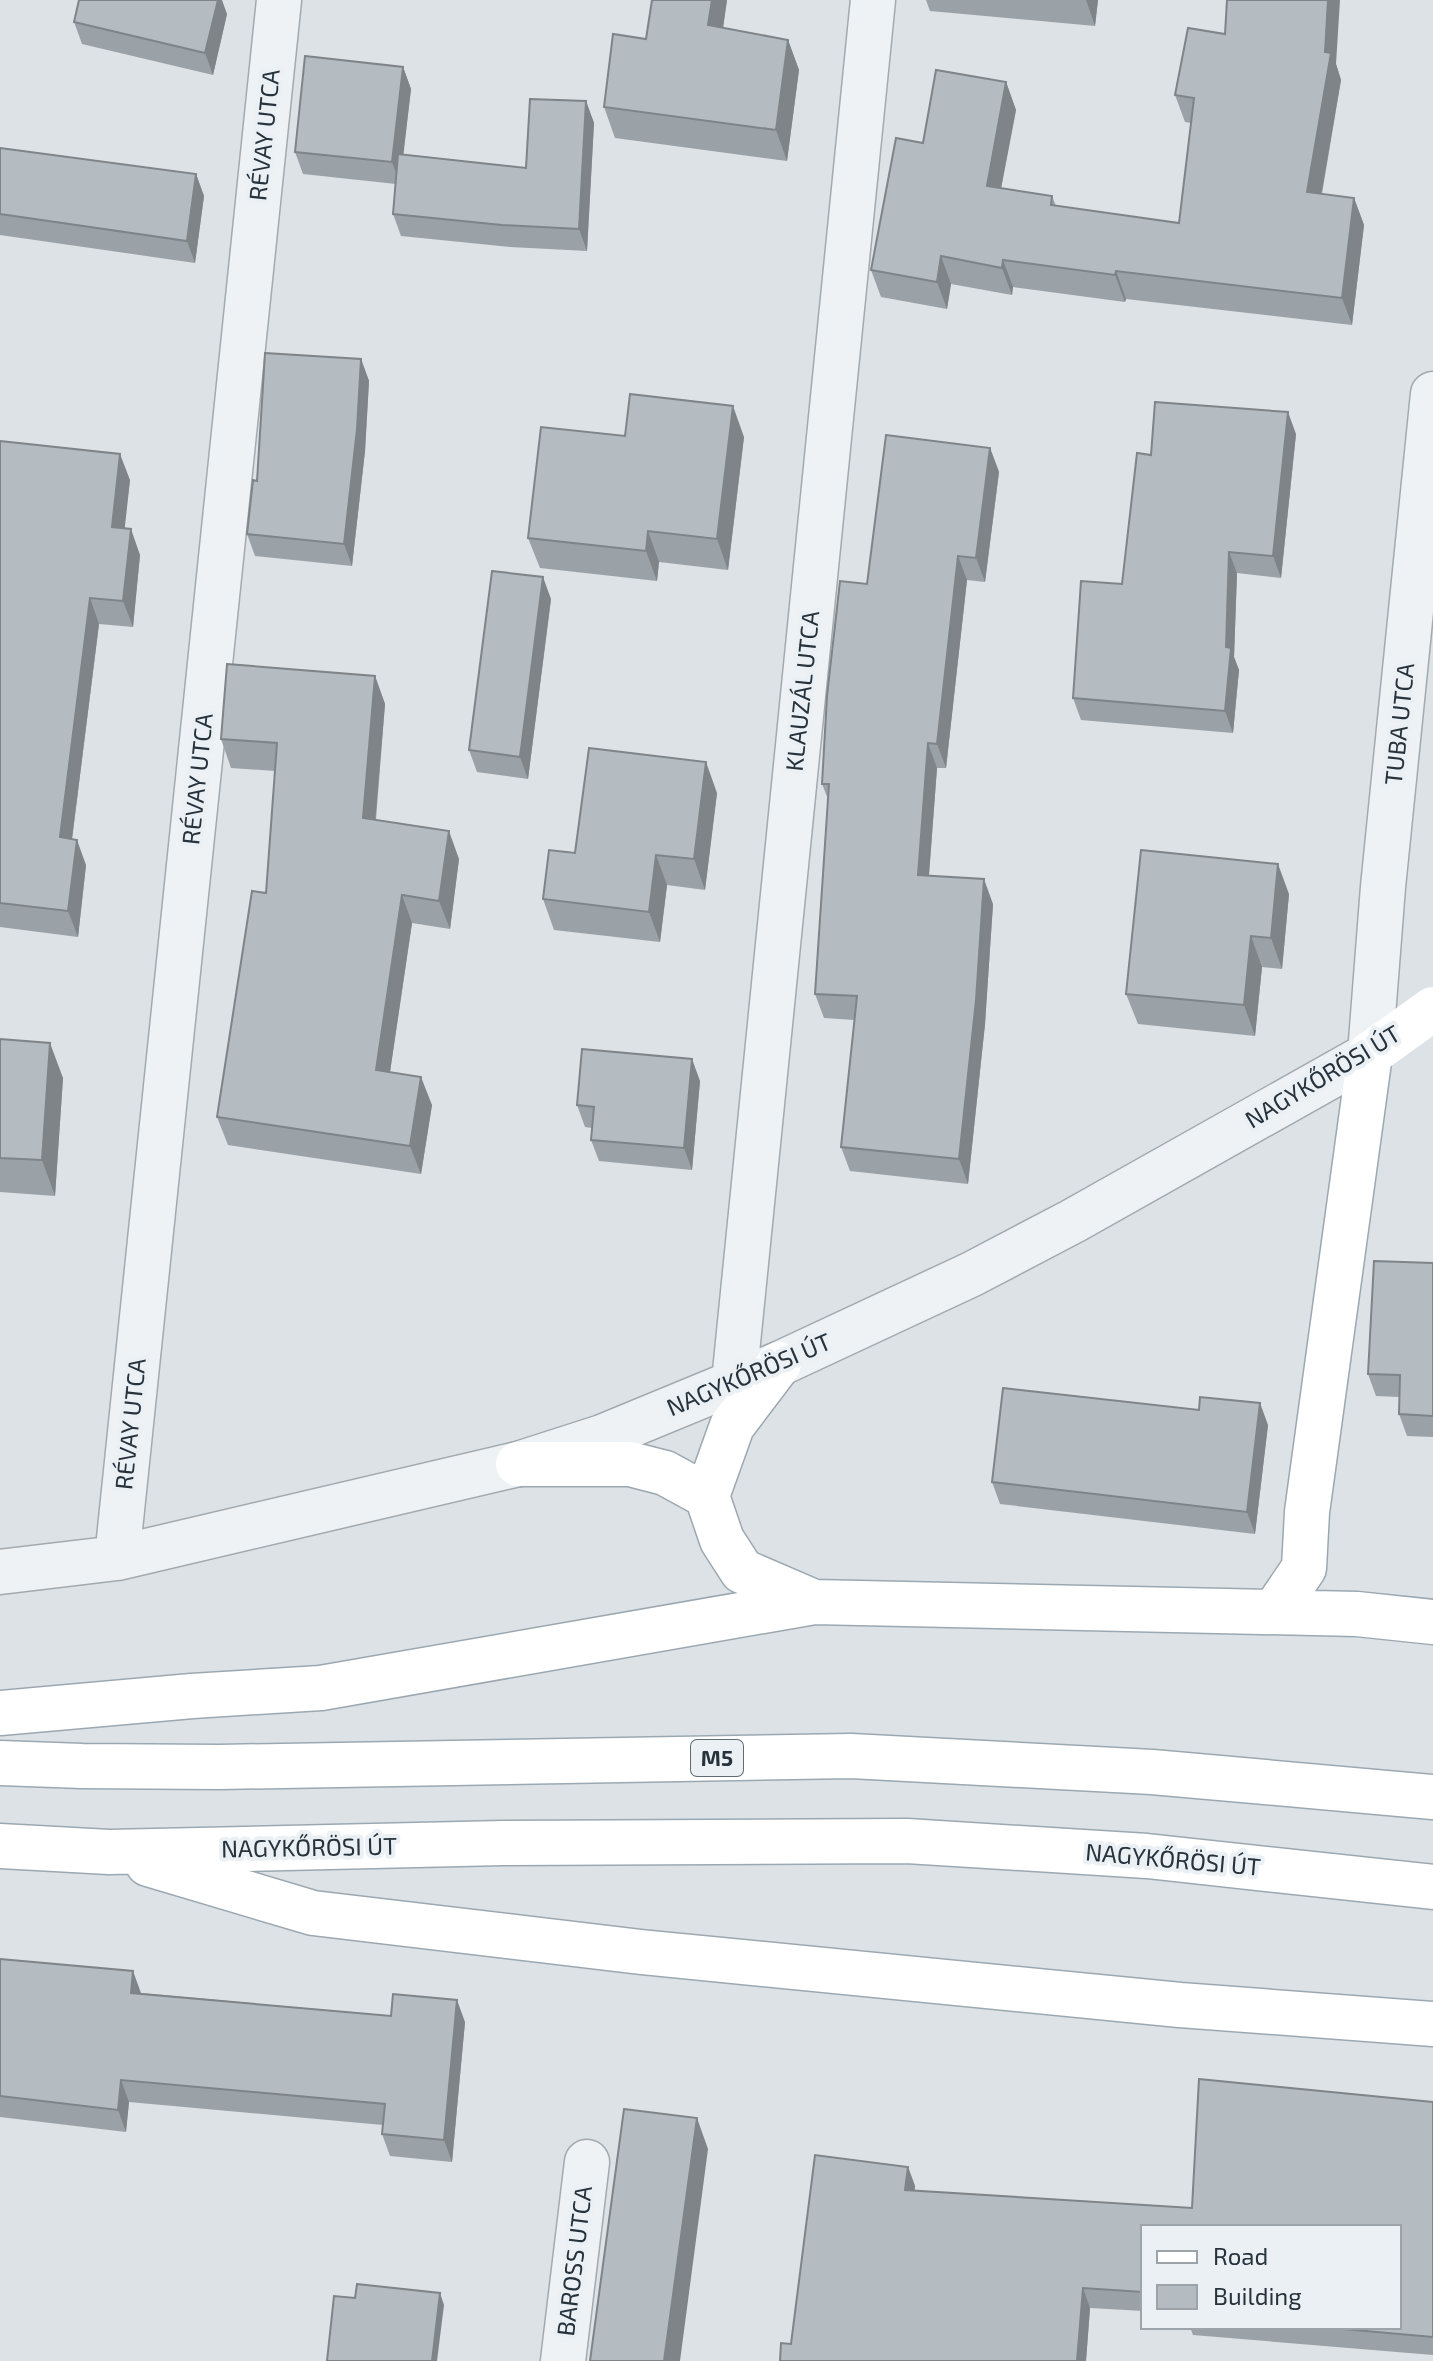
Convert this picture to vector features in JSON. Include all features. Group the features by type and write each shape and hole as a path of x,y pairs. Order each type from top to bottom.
{"main road":[{"name":"NAGYKŐRÖSI ÚT","path":"1370,1054 1433,1009"},
{"path":"1274,1612 1304,1568 1309,1496 1370,1054"},
{"path":"779,1364 732,1426 707,1496 722,1540 742,1571 814,1602"},
{"path":"518,1464 630,1464 665,1473 707,1496"},
{"path":"0,1713 321,1688 814,1602 1357,1614 1433,1622"},
{"name":"M5","path":"0,1763 219,1767 851,1756 1152,1772 1433,1797"},
{"name":"NAGYKŐRÖSI ÚT","path":"0,1846 109,1852 488,1843 907,1841 1147,1856 1433,1887"},
{"path":"109,1852 313,1913 673,1955 1180,2005 1433,2024"}],"street":[{"name":"RÉVAY UTCA","path":"117,1558 279,0"},
{"name":"KLAUZÁL UTCA","path":"734,1382 873,0"},
{"name":"TUBA UTCA","path":"1370,1054 1383,887 1433,394"},
{"name":"NAGYKŐRÖSI ÚT","path":"0,1572 117,1558 518,1464 602,1437 779,1364 958,1281 1073,1221 1370,1054"},
{"name":"BAROSS UTCA","path":"563,2361 587,2162"}],"building":[{"path":"79,0 218,0 205,53 74,22"},
{"path":"652,0 712,0 708,25 788,40 776,130 604,107 613,34 646,39"},
{"path":"1227,0 1328,0 1325,52 1331,53 1307,192 1354,198 1342,298 1116,271 1115,275 1003,260 1002,268 941,256 937,282 871,270 896,138 923,143 936,70 1006,82 987,186 1052,196 1051,205 1179,223 1194,98 1175,95 1188,28 1225,34"},
{"path":"305,56 403,67 392,162 295,152"},
{"path":"530,99 586,101 579,229 393,214 398,154 526,168"},
{"path":"0,148 196,174 187,241 0,214"},
{"path":"265,353 361,359 357,429 344,544 247,534 253,480 257,481"},
{"path":"630,394 733,406 717,539 648,531 646,551 528,538 541,427 625,436"},
{"path":"1155,402 1288,412 1273,556 1229,552 1226,647 1231,648 1225,711 1073,698 1081,581 1122,584 1137,453 1151,455"},
{"path":"886,435 990,448 976,558 958,556 937,744 928,743 918,875 984,879 976,1000 959,1159 841,1147 857,996 815,994 829,784 822,784 827,696 840,581 867,584"},
{"path":"0,441 120,454 112,527 131,529 123,601 90,598 60,837 77,840 68,911 0,903"},
{"path":"492,571 543,577 520,757 469,750"},
{"path":"227,664 375,676 363,818 449,831 439,901 402,895 376,1070 421,1077 410,1146 217,1117 252,891 266,893 277,743 221,739"},
{"path":"589,748 706,762 694,859 656,855 649,912 543,899 549,850 575,853"},
{"path":"1141,850 1278,864 1271,938 1251,936 1244,1005 1126,994"},
{"path":"0,1039 50,1043 42,1160 0,1158"},
{"path":"582,1049 692,1059 684,1148 591,1140 594,1107 577,1105"},
{"path":"1374,1261 1433,1263 1433,1416 1399,1414 1400,1375 1368,1374"},
{"path":"1003,1388 1199,1410 1200,1397 1260,1403 1247,1512 992,1482"},
{"path":"0,1959 133,1971 131,1993 391,2016 393,1994 457,2000 444,2140 382,2134 385,2104 121,2080 118,2110 0,2096"},
{"path":"1199,2079 1433,2102 1433,2337 1343,2329 1401,2329 1401,2225 1141,2225 1141,2292 1083,2288 1077,2361 780,2361 781,2343 791,2344 815,2155 908,2167 905,2190 1192,2208"},
{"path":"624,2109 697,2118 664,2361 590,2361"},
{"path":"357,2284 440,2293 432,2361 327,2361 334,2296 355,2298"}]}
